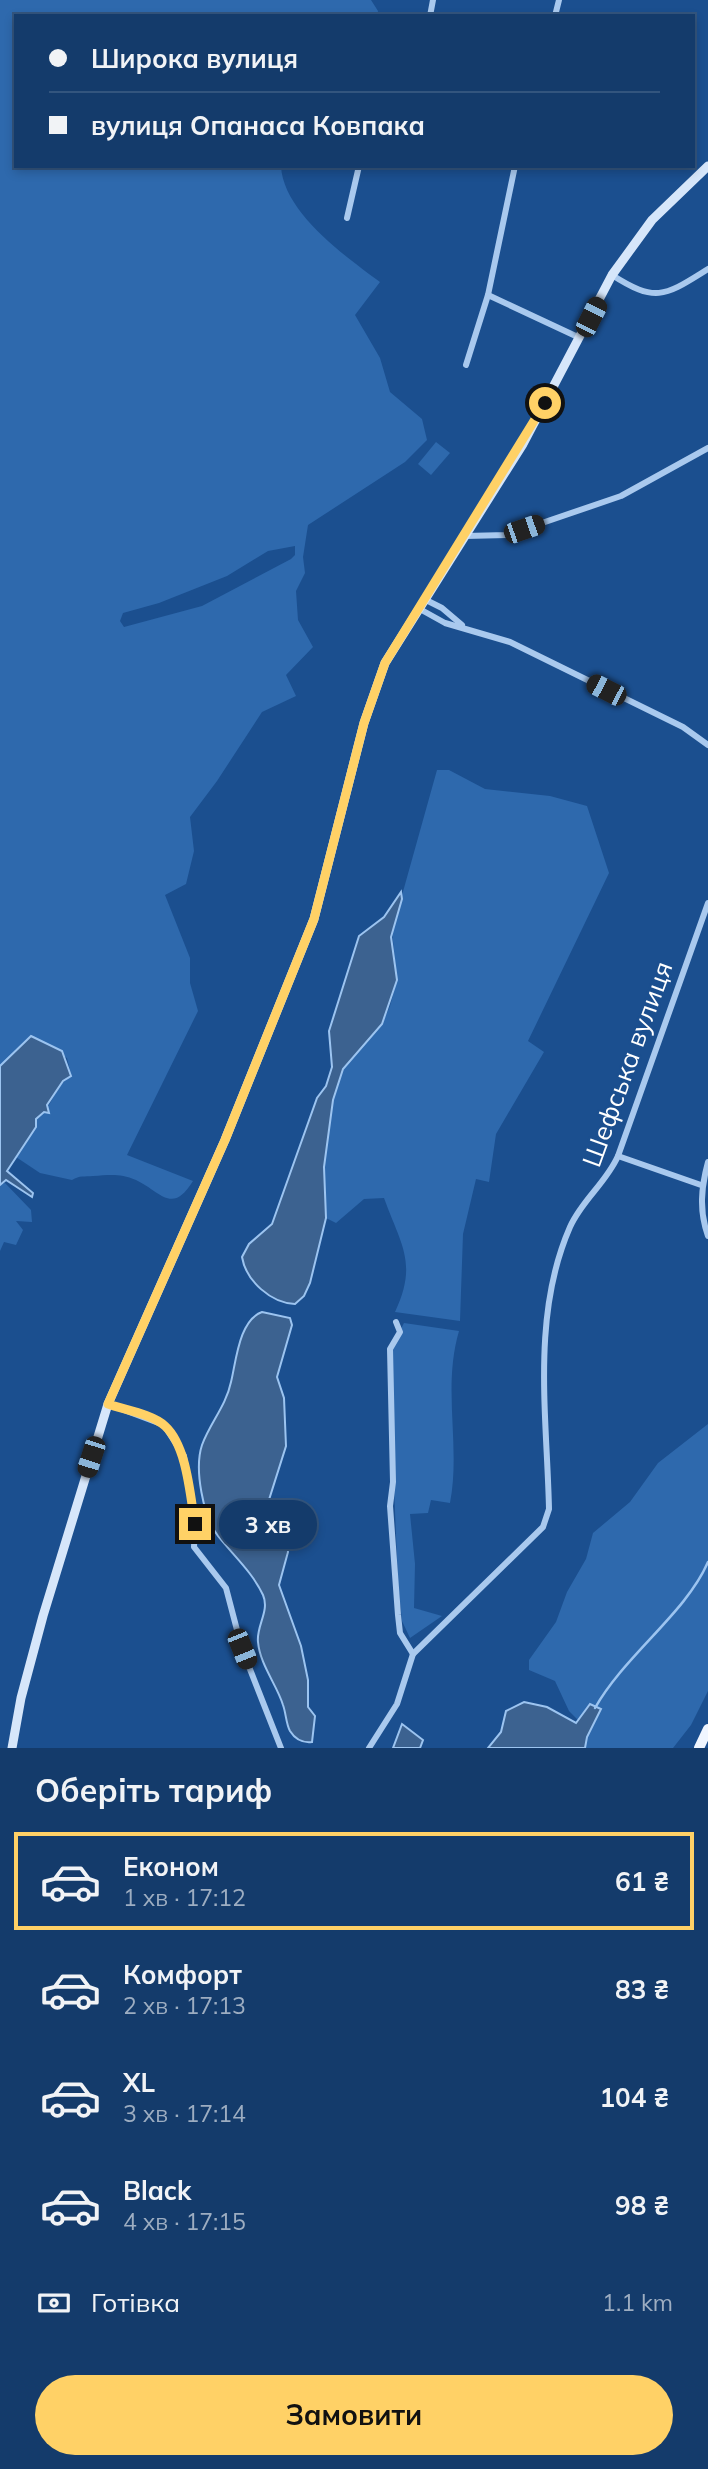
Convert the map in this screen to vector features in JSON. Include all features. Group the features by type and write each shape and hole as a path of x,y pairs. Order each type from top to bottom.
{"main road":[{"path":"12,1743 43,1616 108,1404 220,1152 314,919 375,688 385,663 523,444 612,275 652,220 708,166"},
{"path":"699,1748 708,1729"}],"street":[{"path":"347,218 359,168"},
{"path":"466,365 488,296 515,168"},
{"path":"612,275 643,293 656,295 668,294 708,269"},
{"path":"488,296 580,338"},
{"path":"465,536 507,535 621,496 708,448"},
{"path":"424,599 442,608 463,626"},
{"path":"418,608 430,618 510,642 683,727 707,743"},
{"name":"Шефська вулиця","path":"369,1748 397,1704 413,1654 543,1527 547,1518 549,1509 543,1339 552,1286 577,1213 609,1177 618,1156 708,903"},
{"path":"618,1156 701,1185"},
{"path":"708,1163 701,1185 702,1220 708,1236"},
{"path":"396,1322 400,1332 390,1349 393,1482 390,1506 400,1633 413,1654"},
{"path":"108,1404 164,1425 184,1456 195,1524 194,1547 226,1588 242,1649 281,1748"},
{"path":"12,1743 20,1748"}],"shaded area":[{"path":"0,0 371,0 377,14 14,14 14,168 281,168 284,183 304,216 350,260 380,282 355,315 380,358 390,392 422,419 427,440 405,462 308,525 303,557 305,573 296,591 298,620 313,647 286,675 296,696 262,712 190,817 194,851 186,884 165,895 190,958 190,983 198,1011 127,1155 193,1181 186,1191 172,1199 159,1195 125,1176 82,1176 72,1180 40,1173 16,1157 36,1127 36,1119 46,1110 61,1085 71,1075 67,1058 31,1036 0,1066","holes":["295,546 295,555 202,606 124,627 120,621 123,613 159,603 227,576 268,551"]},
{"path":"436,442 450,453 431,475 418,464"},
{"path":"437,770 449,770 485,789 550,796 587,806 609,873 528,1041 544,1052 496,1134 489,1182 476,1179 463,1234 460,1321 395,1312 402,1295 406,1267 401,1242 384,1198 364,1199 336,1223 326,1218 324,1166 333,1100 343,1069 382,1024 390,1006 397,980 392,931"},
{"path":"401,892 402,899 391,937 397,980 382,1024 343,1069 333,1100 324,1167 326,1218 310,1283 304,1296 295,1304 286,1303 269,1295 254,1282 242,1257 249,1244 272,1224 317,1098 326,1086 332,1067 329,1031 359,936 384,917"},
{"path":"31,1036 62,1051 71,1076 63,1081 47,1105 49,1113 44,1112 36,1119 36,1127 7,1171 33,1193 32,1197 6,1180 0,1185 0,1066"},
{"path":"5,1183 31,1210 32,1222 16,1221 23,1230 16,1245 4,1242 0,1251 0,1185"},
{"path":"262,1312 290,1318 292,1325 277,1377 284,1398 286,1446 268,1503 286,1534 288,1552 279,1585 301,1646 308,1680 308,1707 315,1716 312,1742 300,1740 289,1728 280,1697 259,1650 258,1636 265,1607 263,1595 218,1536 208,1517 201,1492 199,1467 202,1445 229,1391 243,1332 254,1316"},
{"path":"404,1323 459,1331 452,1374 454,1460 450,1503 431,1500 428,1513 410,1514 415,1564 414,1608 442,1616 410,1638 402,1621 398,1582 391,1416 391,1348"},
{"path":"708,1424 708,1691 691,1725 673,1748 584,1748 582,1724 569,1711 555,1681 529,1670 529,1660 556,1622 567,1592 586,1559 593,1533 630,1502 658,1463"},
{"path":"524,1702 547,1707 576,1723 590,1704 601,1709 587,1737 585,1748 488,1748 501,1732 506,1711"},
{"path":"402,1724 423,1740 420,1748 393,1748"}],"waterway":[{"path":"595,1708 622,1670 685,1599 708,1562"}],"route":[{"path":"195,1524 186,1483 184,1456 172,1436 164,1425 108,1404 225,1140 314,919 327,877 364,723 385,663 523,444 545,403"}]}
